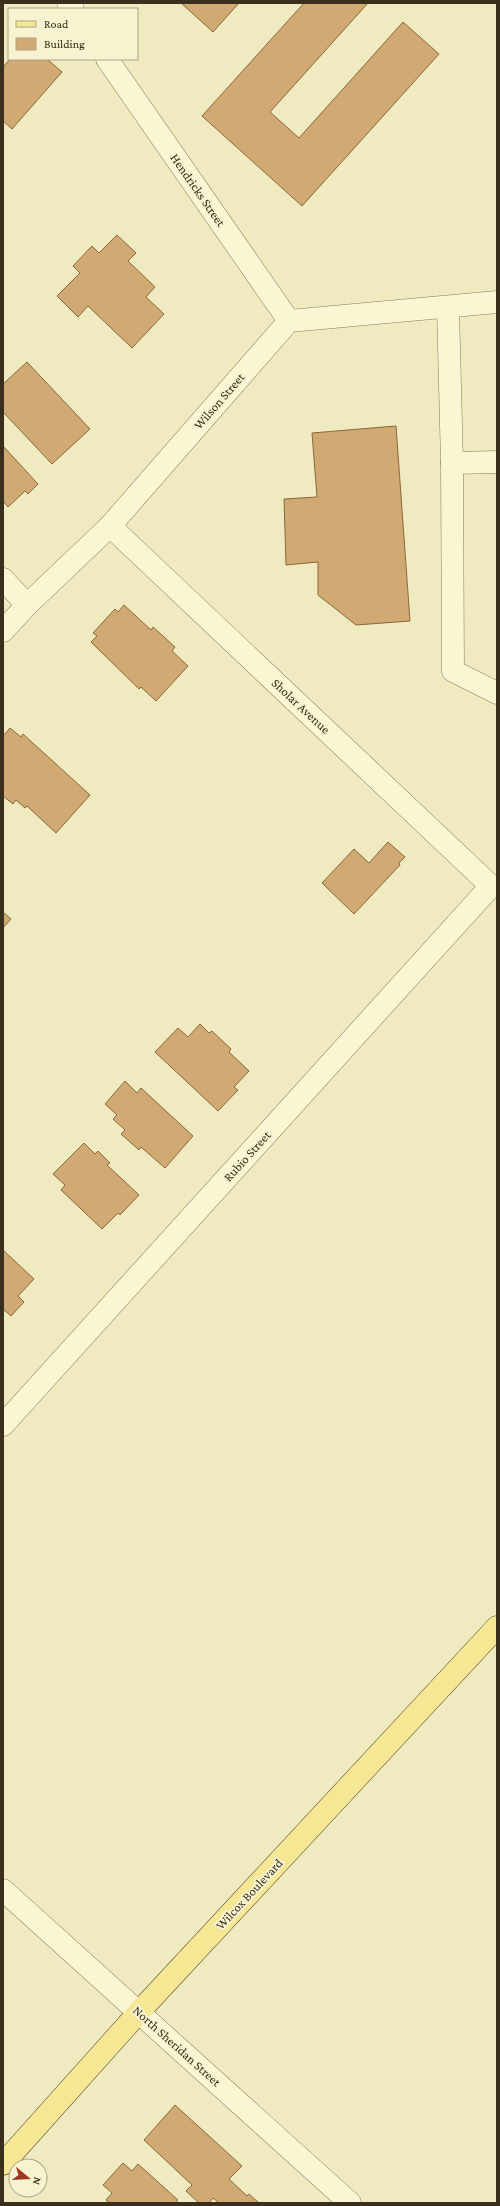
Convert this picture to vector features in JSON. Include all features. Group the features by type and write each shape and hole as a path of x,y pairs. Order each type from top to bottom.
{"main road":[{"name":"Wilcox Boulevard","path":"3,2164 139,2012 497,1627"}],"street":[{"name":"Hendricks Street","path":"108,60 289,321"},
{"path":"289,321 448,308 497,302"},
{"path":"448,308 452,464 453,672 497,693"},
{"name":"Wilson Street","path":"3,631 27,605 110,526 289,321"},
{"path":"452,464 497,462"},
{"name":"Sholar Avenue","path":"110,526 491,886"},
{"path":"3,579 27,605"},
{"name":"Rubio Street","path":"3,1425 491,886"},
{"name":"North Sheridan Street","path":"3,1890 139,2012 342,2200"}],"building":[{"path":"181,3 239,3 213,32"},
{"path":"304,3 368,3 270,112 299,138 403,22 439,54 302,206 202,116"},
{"path":"9,60 48,60 62,72 12,129 3,121 3,67"},
{"path":"117,235 136,253 128,261 155,287 146,297 164,314 132,348 88,306 78,317 57,296 80,273 73,266 92,246 99,253"},
{"path":"27,362 90,429 52,464 3,412 3,384"},
{"path":"396,426 410,621 356,625 318,595 318,562 286,565 284,499 317,497 312,433"},
{"path":"3,446 38,484 28,494 25,491 8,507 3,501"},
{"path":"124,605 151,630 153,627 175,647 172,651 188,666 156,701 141,687 139,689 91,642 97,636 93,633 115,609 118,612"},
{"path":"10,728 21,737 23,734 90,795 56,833 27,806 25,808 16,800 13,804 3,796 3,736"},
{"path":"388,842 405,857 399,863 400,865 354,914 322,883 354,849 369,863"},
{"path":"3,912 11,919 3,928"},
{"path":"200,1024 209,1033 212,1031 231,1049 229,1052 249,1071 234,1087 238,1090 218,1111 155,1052 178,1028 188,1037"},
{"path":"125,1081 137,1093 141,1088 193,1136 165,1168 141,1147 139,1150 121,1134 125,1130 113,1119 117,1115 105,1104"},
{"path":"84,1143 95,1154 98,1151 110,1163 107,1165 139,1195 120,1215 118,1213 102,1229 61,1190 65,1185 53,1174"},
{"path":"3,1250 34,1279 18,1296 24,1302 11,1316 3,1309"},
{"path":"175,2105 242,2166 229,2179 247,2196 249,2194 259,2203 219,2203 213,2198 209,2203 199,2203 186,2191 192,2185 144,2140"},
{"path":"123,2163 132,2171 138,2164 178,2200 175,2203 110,2203 106,2200 112,2193 103,2185"}]}
